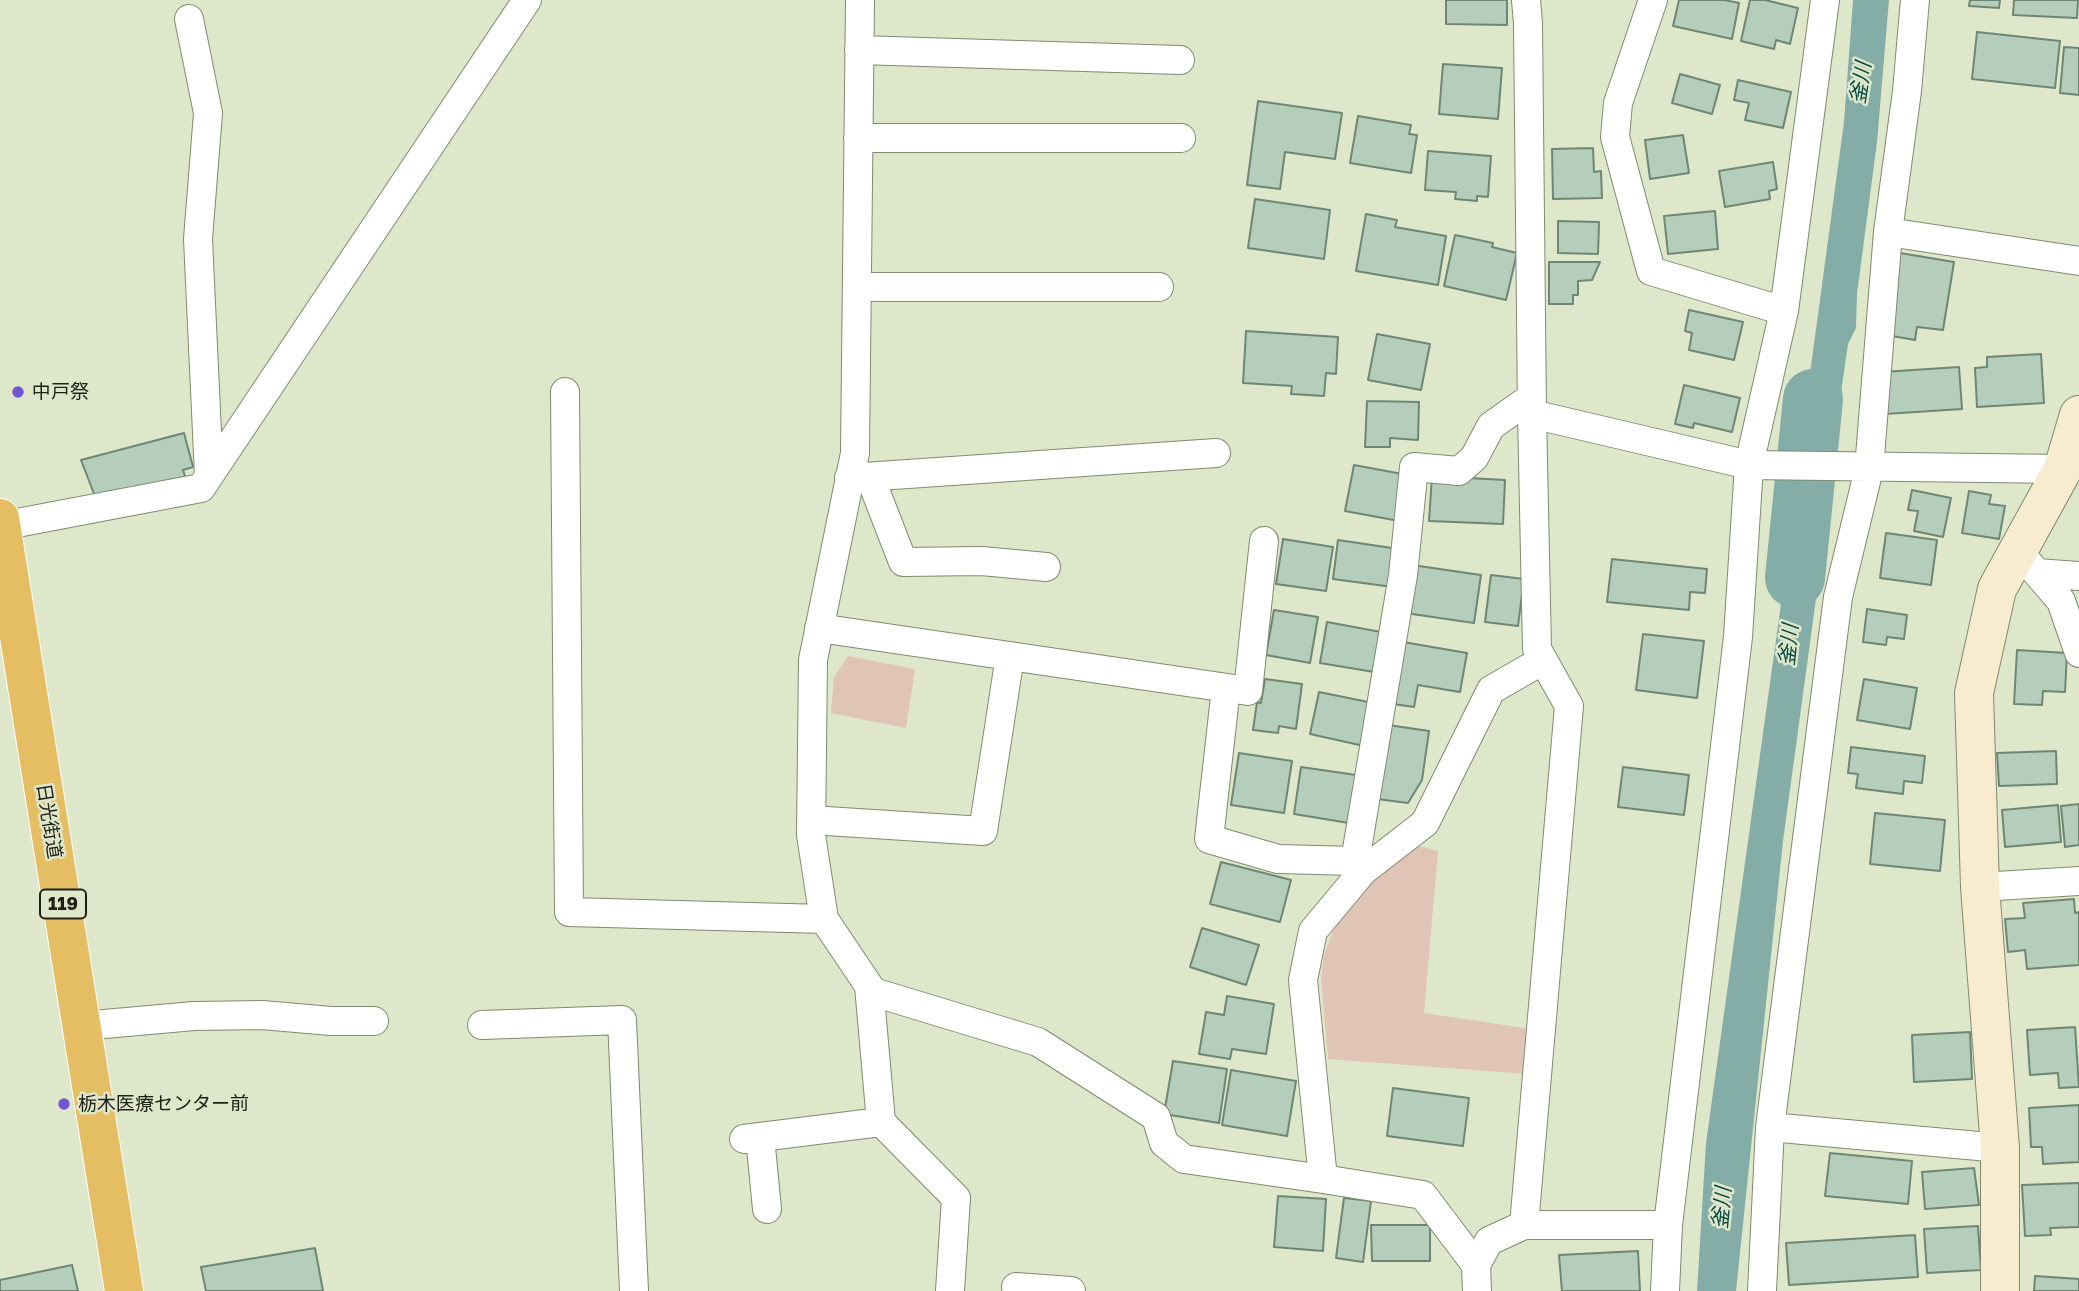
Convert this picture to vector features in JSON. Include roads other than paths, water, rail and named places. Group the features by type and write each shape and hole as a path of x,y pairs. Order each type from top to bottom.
{"highway":[{"name":"日光街道","path":"1,522 124,1291"}],"street":[{"path":"1,522 201,488 527,0"},
{"path":"860,0 855,453 859,478 904,562 982,561 1046,567"},
{"path":"1524,1225 1569,706 1537,649 1526,0"},
{"path":"1653,0 1618,103 1615,137 1651,271 1784,312"},
{"path":"1665,1291 1668,1225 1738,637 1749,466 1784,312 1825,0"},
{"path":"1762,1291 1770,1126 1838,597 1869,468 1888,232 1907,91 1915,0"},
{"path":"189,19 208,113 198,239 209,476"},
{"path":"859,50 1180,60"},
{"path":"858,138 1181,138"},
{"path":"1888,232 2079,261"},
{"path":"856,287 1159,287"},
{"path":"565,392 569,912 824,919"},
{"path":"1359,866 1403,575 1414,467 1459,471 1474,458 1491,426 1532,406 1749,466 2063,469"},
{"path":"2000,1291 2000,1148 1980,887 1974,693 1997,589 2027,562 2063,469 2079,415"},
{"path":"859,478 1216,453"},
{"path":"859,478 813,660 811,835 824,919 869,986 881,1122 956,1198 950,1291"},
{"path":"819,628 1248,691 1264,541"},
{"path":"2027,562 2079,576"},
{"path":"2027,562 2061,601 2079,653"},
{"path":"811,820 983,831 1010,656"},
{"path":"1323,1179 1303,980 1313,932 1359,866 1425,823 1491,690 1543,660"},
{"path":"1226,688 1209,839 1278,859 1359,866"},
{"path":"1980,887 2079,881"},
{"path":"870,991 1038,1042 1156,1117 1164,1143 1184,1159 1423,1195 1476,1278"},
{"path":"82,1026 194,1016 261,1015 331,1021 374,1021"},
{"path":"482,1025 622,1020 634,1291"},
{"path":"767,1209 752,1138 881,1122"},
{"path":"1770,1126 2000,1148"},
{"path":"1476,1278 1489,1241 1524,1225 1668,1225"},
{"path":"1016,1287 1071,1291"}],"water":[{"path":"1853,0 1889,0 1877,142 1857,294 1856,328 1848,344 1832,455 1799,455 1844,122"},
{"path":"1796,496 1830,496 1783,841 1736,1291 1697,1291 1706,1143"}],"waterway":[{"name":"釜川","path":"1795,578 1813,399"}],"place":[{"name":"中戸祭","path":"18,392"},
{"name":"栃木医療センター前","path":"64,1104"}]}
